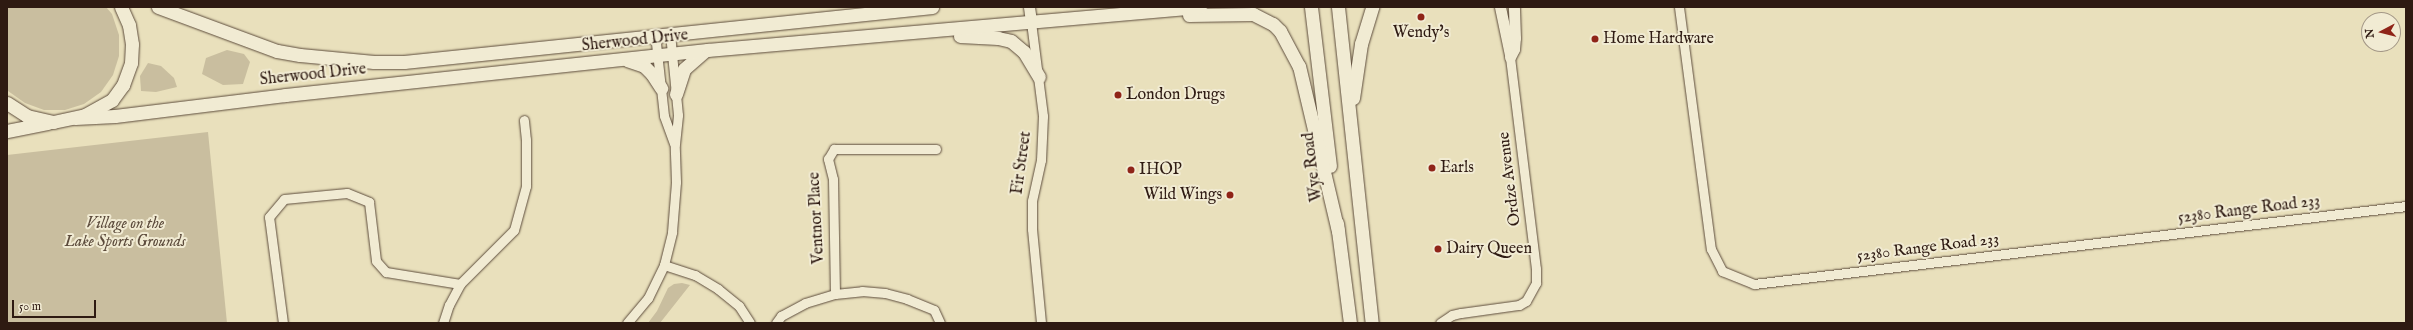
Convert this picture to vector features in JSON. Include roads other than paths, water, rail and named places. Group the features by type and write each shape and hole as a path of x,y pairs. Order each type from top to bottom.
{"main road":[{"path":"7,131 75,118 101,108 112,100 123,85 131,63 132,44 129,25 121,7"},
{"name":"Sherwood Drive","path":"158,7 277,50 352,62 404,62 655,34 932,7"},
{"name":"Sherwood Drive","path":"75,118 115,116 285,95 708,50 906,34 1200,7"},
{"name":"Wye Road","path":"1311,7 1350,323"},
{"path":"1338,7 1351,115 1372,323"},
{"path":"1351,115 1361,44 1372,7"},
{"path":"1141,12 1177,15 1253,14 1273,24 1280,31 1299,66 1338,231"},
{"path":"906,34 982,37 1011,41 1024,52 1039,77"},
{"path":"676,94 679,79 684,69 693,59 708,50"},
{"path":"622,59 644,66 652,74 661,88"},
{"path":"7,103 27,116 53,122"}],"street":[{"name":"Fir Street","path":"1029,7 1039,77 1043,133 1041,160 1032,201 1032,229 1041,323"},
{"path":"1500,7 1510,57"},
{"path":"1510,57 1516,38 1514,7"},
{"name":"52380 Range Road 233","path":"1679,7 1711,249 1722,271 1754,284 2406,206"},
{"path":"627,323 648,298 664,265 672,232 675,202 674,144 678,115 670,33"},
{"path":"655,34 664,116 674,144"},
{"name":"Ordze Avenue","path":"1440,323 1452,315 1519,305 1526,301 1536,283 1536,269 1510,57"},
{"path":"443,323 449,305 460,284 514,230 526,186 526,140 524,120"},
{"name":"Ventnor Place","path":"835,294 833,179 828,159 834,149 936,149"},
{"path":"283,323 269,217 284,199 347,193 369,202 376,261 386,272 460,284"},
{"path":"664,265 695,275 718,289 739,306 750,323"},
{"path":"776,323 781,316 804,303 835,294 862,291 886,293 907,299 934,310 940,323"}],"place":[{"name":"Wendy's","path":"1421,17"},
{"name":"Home Hardware","path":"1595,39"},
{"name":"London Drugs","path":"1118,95"},
{"name":"Earls","path":"1432,168"},
{"name":"IHOP","path":"1131,170"},
{"name":"Wild Wings","path":"1230,195"},
{"name":"Dairy Queen","path":"1438,249"}],"park label":[{"name":"Village on the Lake Sports Grounds","path":"125,233"}]}
